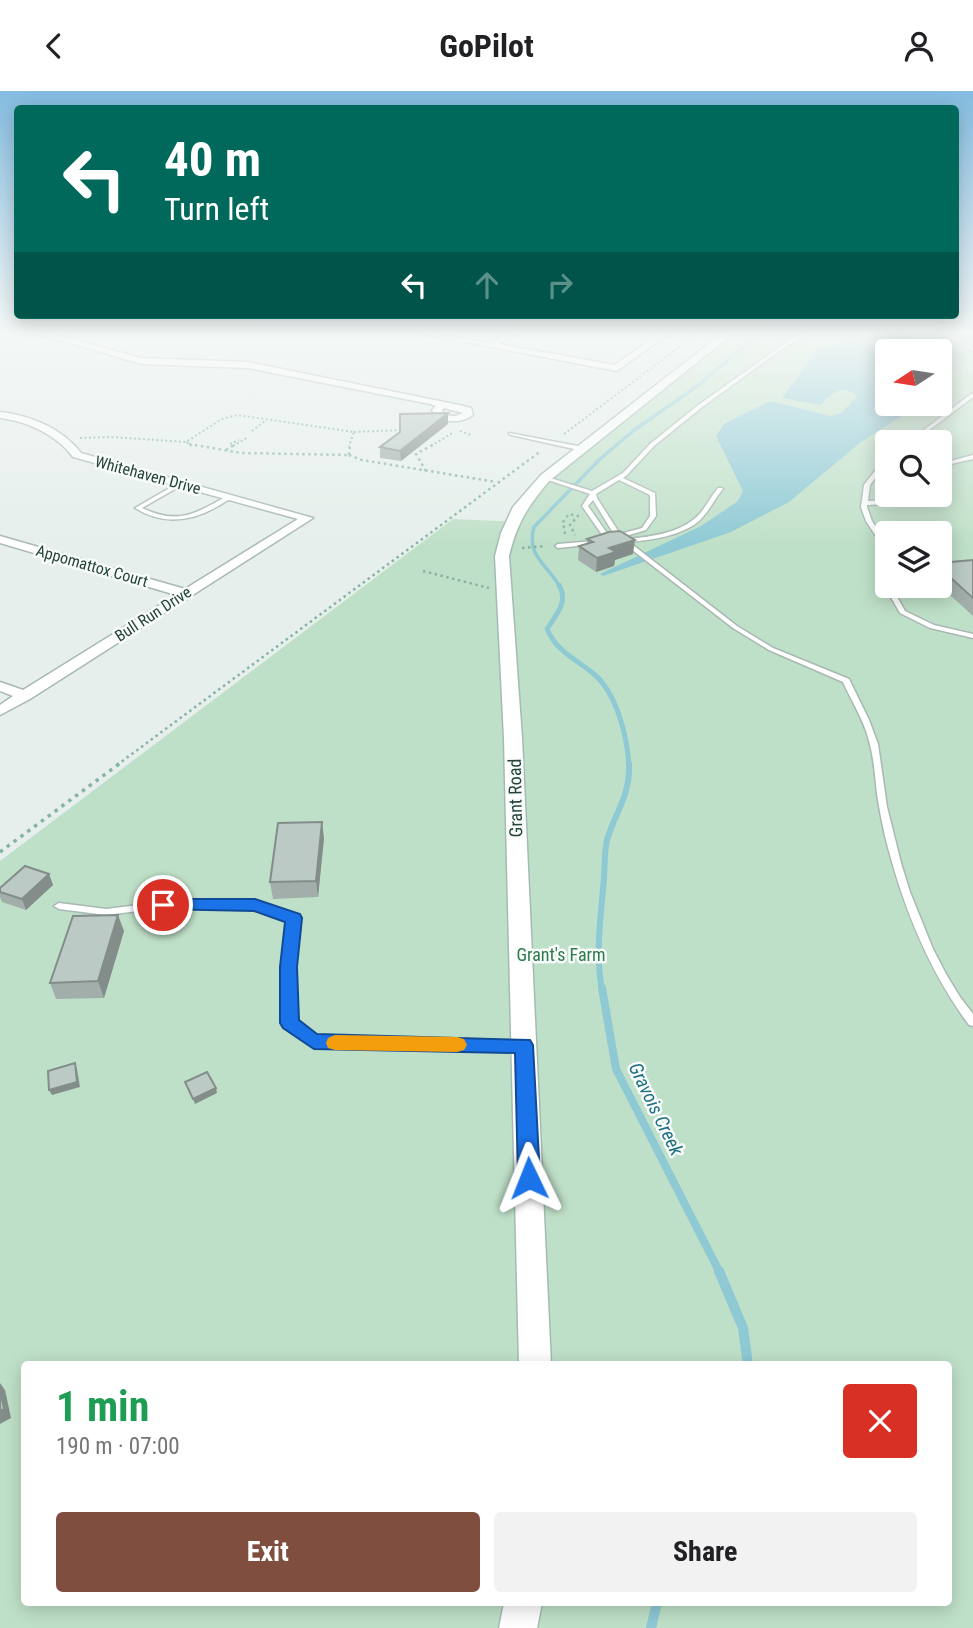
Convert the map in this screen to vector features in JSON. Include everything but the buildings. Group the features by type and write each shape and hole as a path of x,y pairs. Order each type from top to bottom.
{"street":[{"path":"436,404 441,406"},
{"name":"Grant Road","path":"535,1361 513,738 502,556 508,533 520,507 554,481 583,449 640,404"},
{"name":"Whitehaven Drive","path":"0,415 18,417 66,440 77,455 307,518"},
{"name":"Bull Run Drive","path":"0,711 307,518"},
{"name":"Appomattox Court","path":"0,539 184,593"},
{"path":"0,686 24,696"},
{"path":"519,1628 523,1606"}],"lane":[{"path":"609,541 585,506 593,494 619,478 652,445 704,404"},
{"path":"927,430 963,404"},
{"path":"960,406 973,409"},
{"path":"511,434 583,449"},
{"path":"952,462 973,457"},
{"path":"875,475 867,485 865,503 869,521 884,544 887,557 885,582 902,612 932,627 973,636"},
{"path":"618,536 644,529 653,516 653,494 619,478"},
{"path":"554,481 593,494 618,536 744,632 771,649 846,681 873,742 883,809 930,957 959,1005 973,1022"},
{"path":"180,484 138,508 156,515 184,519 193,517 229,497"},
{"path":"558,546 625,541 667,534 690,524 704,512 720,489"},
{"path":"865,503 875,503"},
{"path":"59,907 106,912 163,905 255,905 294,918 289,967 289,1023 314,1041 524,1045"}],"path":[{"path":"556,439 603,404"},
{"path":"186,442 229,417 268,419 354,432 401,431"},
{"path":"252,431 268,419"},
{"path":"426,471 416,454 451,434 448,431"},
{"path":"349,455 348,449 354,432"},
{"path":"66,440 111,437 186,442 193,446 224,451 349,455 386,464 496,482"},
{"path":"224,451 246,438 230,444"},
{"path":"0,852 549,445"},
{"path":"386,464 391,460"},
{"path":"571,545 563,529 563,522 569,514 578,516 570,525 579,538"},
{"path":"516,548 558,546"},
{"path":"423,571 491,588"}],"green space":[{"name":"Grant's Farm","path":"647,404 875,404 875,417 952,417 952,404 973,404 973,1628 0,1628 0,861 453,519 520,522 544,486"}],"water":[{"path":"765,404 781,404 830,416 840,414 850,404 875,404 875,417 900,417 880,430 875,430 875,433 789,502 731,532 603,576 600,574 701,526 738,501 743,491 716,436 724,424"}],"waterway":[{"name":"Gravois Creek","path":"560,587 535,552 532,537 534,527 600,459 672,404"},
{"name":"Gravois Creek","path":"560,587 562,603 547,629 556,644 594,674 609,693 623,729 629,765"},
{"name":"Gravois Creek","path":"602,990 599,948 605,849 628,785 629,765"},
{"name":"Gravois Creek","path":"602,988 616,1069 719,1271"},
{"name":"Gravois Creek","path":"719,1271 743,1328 747,1361"},
{"name":"Gravois Creek","path":"651,1628 656,1606"}],"slow traffic":[{"path":"335,1043 457,1045"}],"route":[{"path":"163,905 255,905 294,918 289,967 289,1023 314,1041 356,1044 524,1045 529,1178"}]}
